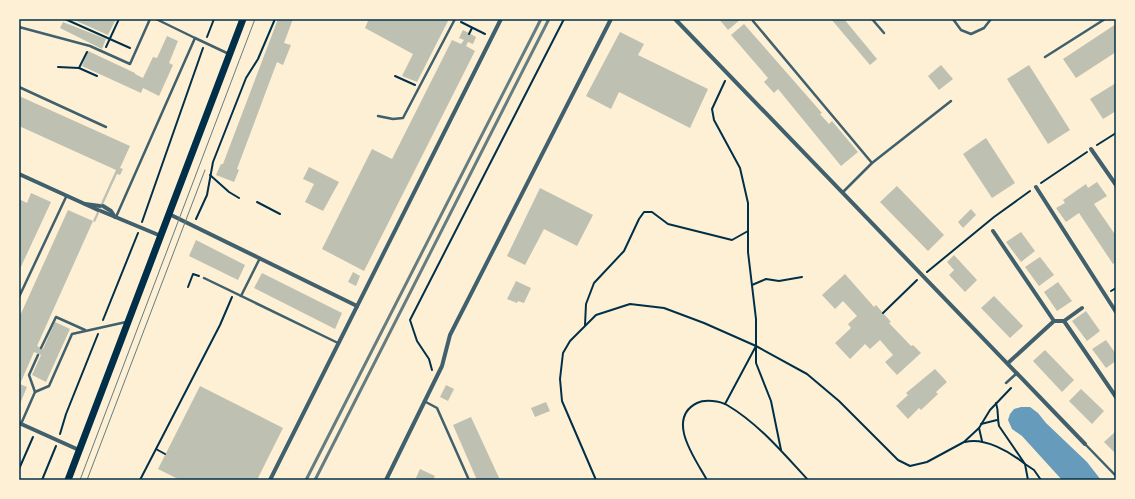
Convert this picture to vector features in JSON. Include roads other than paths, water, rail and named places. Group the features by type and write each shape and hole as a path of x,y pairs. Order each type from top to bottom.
{"main road":[{"path":"68,480 243,19"}],"street":[{"path":"270,480 501,19"},
{"path":"386,480 442,366 450,335 611,19"},
{"path":"675,19 923,274 1085,444"},
{"path":"1092,149 1116,186"},
{"path":"20,176 84,204 89,203 110,211 116,217 161,236"},
{"path":"1036,187 1116,312"},
{"path":"169,214 357,306"},
{"path":"993,231 1054,321"},
{"path":"1008,363 1054,321 1064,321 1082,308"},
{"path":"1064,321 1116,397"},
{"path":"20,424 80,450"}],"lane":[{"path":"19,27 91,46 130,64 150,19"},
{"path":"156,19 230,54"},
{"path":"378,116 393,119 403,118 455,19"},
{"path":"872,19 884,33"},
{"path":"953,19 961,30 970,34 984,28 991,19"},
{"path":"1045,58 1105,19"},
{"path":"753,21 872,163"},
{"path":"116,217 195,38"},
{"path":"19,87 106,127"},
{"path":"843,192 872,163 951,101"},
{"path":"19,296 66,196"},
{"path":"241,296 260,258"},
{"path":"204,278 338,344"},
{"path":"41,348 56,317 86,330"},
{"path":"68,335 101,326 128,321"},
{"path":"20,424 35,392 48,386 72,334"},
{"path":"35,392 29,376 35,366 38,354"},
{"path":"1006,383 1017,373"},
{"path":"424,401 437,408 469,480"},
{"path":"1085,444 1116,476"},
{"path":"465,480 467,476"}],"water":[{"path":"1030,407 1038,413 1046,423 1087,462 1101,480 1062,480 1022,436 1012,429 1008,420 1010,414 1014,409"}],"tram line":[{"path":"80,480 255,19"},
{"path":"87,480 205,170"}],"railway":[{"path":"306,480 541,19"},
{"path":"315,480 549,19"}]}
